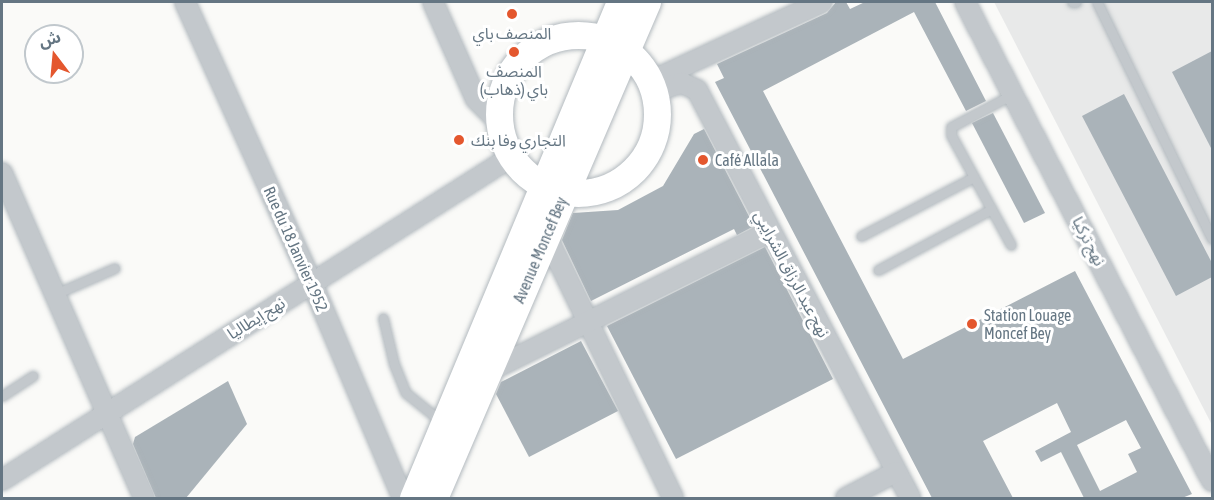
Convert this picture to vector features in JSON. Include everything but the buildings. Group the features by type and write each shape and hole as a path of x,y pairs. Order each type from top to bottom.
{"main road":[{"name":"Avenue Moncef Bey","path":"413,498 444,424 554,189 614,44 620,2"},
{"name":"Avenue Moncef Bey","path":"614,44 647,2"},
{"path":"572,34 614,44 653,86 658,117 652,144 638,166 617,183 591,192 554,189 511,157 499,122 502,90 517,63 542,43 572,34"},
{"name":"Avenue Moncef Bey","path":"434,498 546,235 554,189"}],"street":[{"name":"Rue du 18 Janvier 1952","path":"184,2 312,283 403,498"},
{"path":"433,2 476,99 499,122"},
{"path":"653,86 822,2"},
{"name":"نهج تركيا","path":"965,2 1212,481"},
{"name":"نهج عبد الرزاق الشرايبي","path":"653,86 682,83 695,87 910,498"},
{"name":"نهج إيطاليا","path":"2,480 511,157"},
{"path":"2,173 144,498"},
{"path":"489,371 769,232"},
{"path":"546,235 673,498"},
{"path":"846,498 896,472"}],"lane":[{"path":"1097,2 1212,239"},
{"path":"1011,245 951,135 951,127 1013,94"},
{"path":"861,236 974,177"},
{"path":"878,270 992,209"},
{"path":"55,294 115,268"},
{"path":"383,318 394,364 406,393 444,424"},
{"path":"2,396 33,376"}],"shaded area":[{"path":"994,2 1212,2 1212,425"}],"place":[{"name":"المنصف باي","path":"512,14"},
{"name":"المنصف باي (ذهاب)","path":"514,52"},
{"name":"التجاري وفا بنك","path":"459,140"},
{"name":"Café Allala","path":"703,160"},
{"name":"Station Louage Moncef Bey","path":"972,324"}]}
